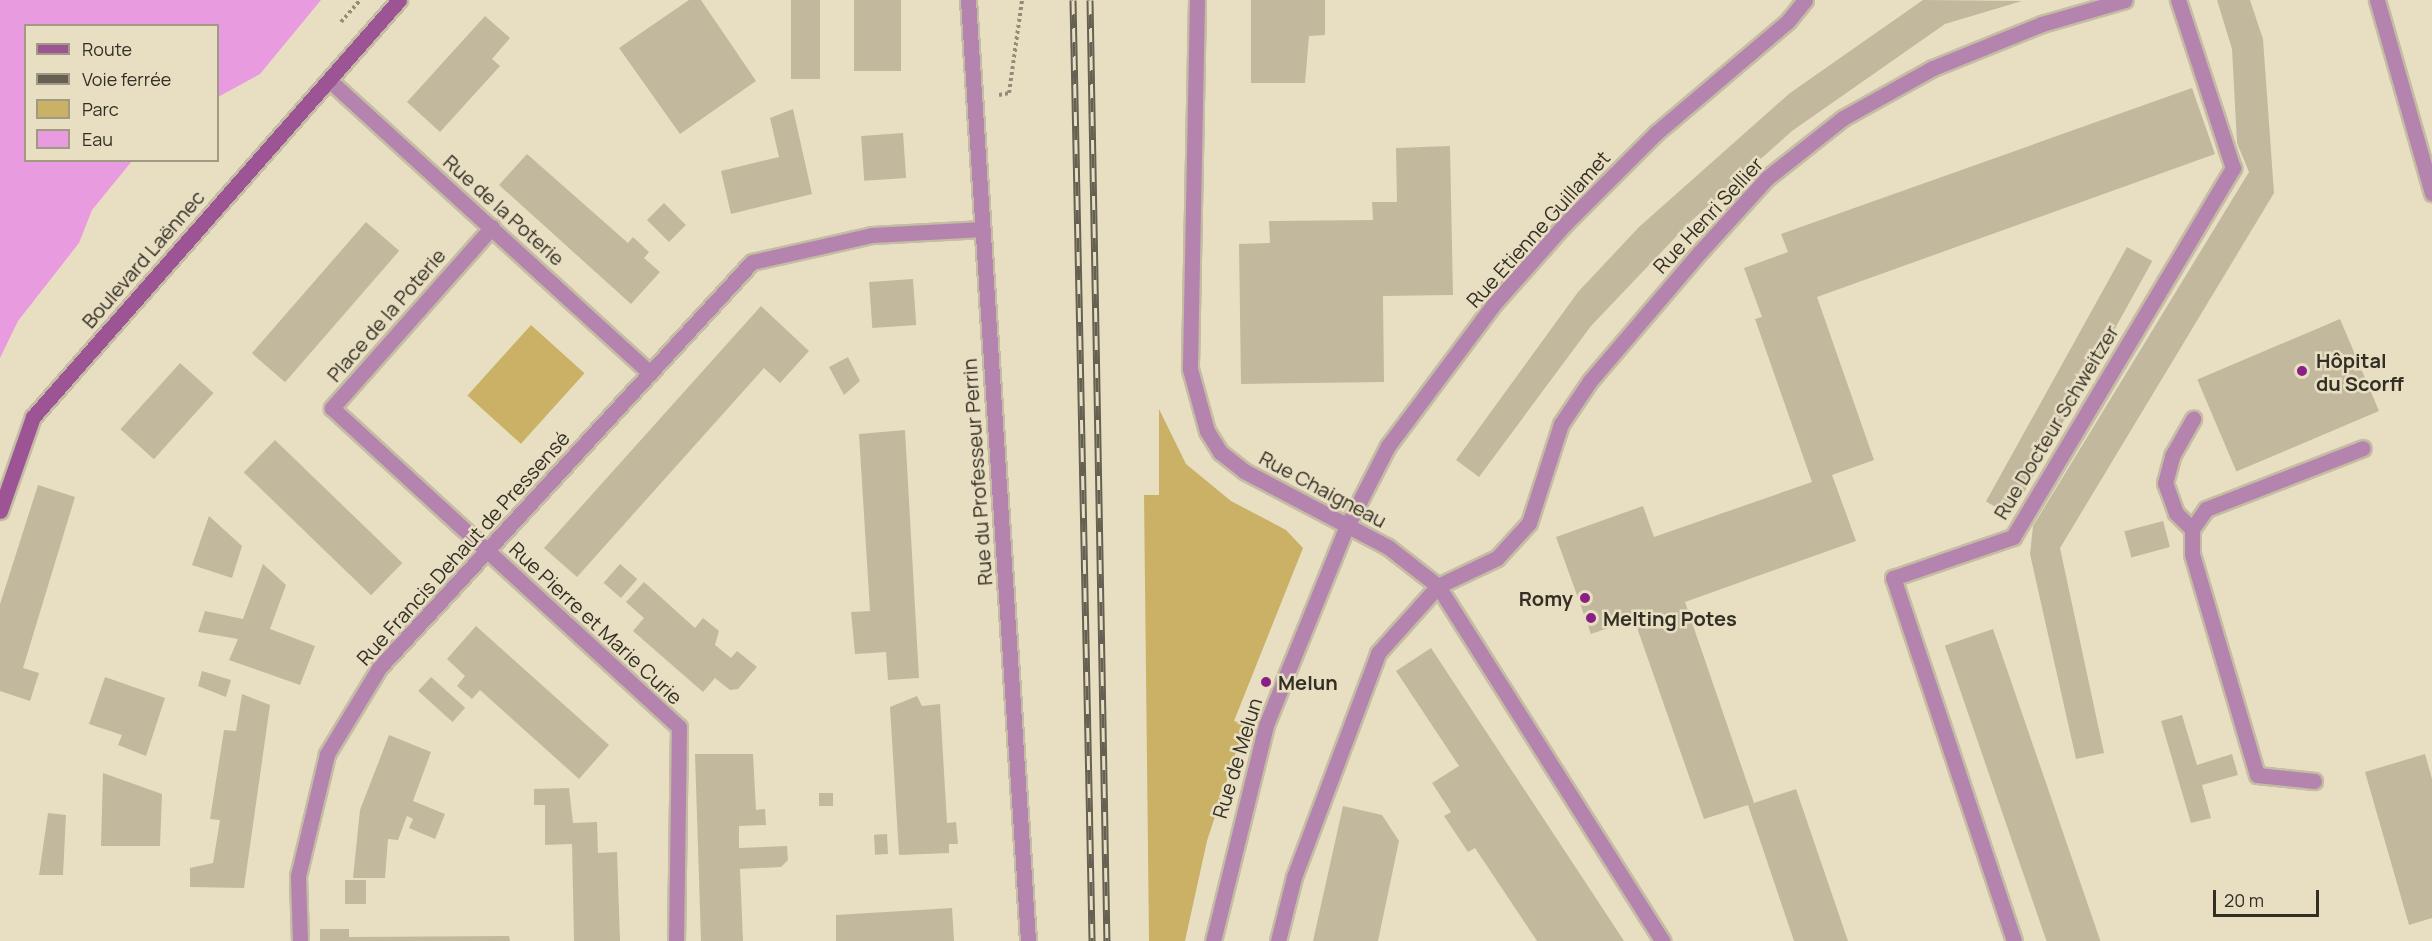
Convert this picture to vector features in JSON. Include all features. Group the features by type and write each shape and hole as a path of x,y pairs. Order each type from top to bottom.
{"main road":[{"name":"Boulevard Laënnec","path":"0,511 33,417 399,0"}],"street":[{"name":"Rue du Professeur Perrin","path":"968,0 1028,941"},
{"name":"Rue Chaigneau","path":"1197,0 1190,369 1197,403 1220,452 1273,488 1388,547 1438,586 1662,941"},
{"name":"Rue Etienne Guillamet","path":"1347,526 1388,446 1493,305 1656,133 1788,21 1805,0"},
{"name":"Rue Henri Sellier","path":"1438,586 1497,558 1529,523 1561,424 1590,381 1767,178 1843,118 1933,68 2042,24 2124,0"},
{"name":"Rue Docteur Schweitzer","path":"2014,941 1893,578 2013,537 2232,168 2178,0"},
{"path":"2377,0 2432,193"},
{"name":"Rue de la Poterie","path":"329,80 650,373"},
{"name":"Place de la Poterie","path":"487,551 332,408 492,227"},
{"name":"Rue Francis Dehaut de Pressensé","path":"300,941 298,876 327,754 379,668 752,262 872,235 983,229"},
{"path":"2192,529 2176,513 2165,483 2172,456 2193,419"},
{"path":"2314,781 2257,775 2192,554 2192,529 2206,509 2363,448"},
{"name":"Rue de Melun","path":"1213,941 1266,725 1347,526"},
{"name":"Rue Pierre et Marie Curie","path":"487,551 679,727 676,941"},
{"path":"1278,941 1294,877 1362,685 1378,653 1438,586"}],"path":[{"path":"975,99 1009,93 1022,0"}],"green space":[{"path":"531,325 585,373 521,444 467,396"},
{"path":"1159,409 1186,464 1231,501 1286,530 1303,548 1234,721 1245,725 1207,841 1185,941 1149,941 1144,495 1159,495"}],"water":[{"path":"0,0 321,0 260,74 219,96 219,24 24,24 24,162 131,162 92,210 79,243 18,321 0,358"}],"building":[{"path":"689,0 701,0 756,81 680,134 619,48"},
{"path":"791,0 820,0 820,79 791,79"},
{"path":"854,0 901,0 901,71 854,71"},
{"path":"1251,0 1325,0 1325,35 1309,36 1305,83 1251,83"},
{"path":"1923,0 2022,1 1945,24 1792,131 1690,222 1591,326 1479,477 1456,460 1578,292 1639,227 1790,93"},
{"path":"2217,0 2250,0 2263,39 2274,193 2060,548 2104,753 2076,759 2030,554 2033,526 2249,172 2237,143 2232,49"},
{"path":"485,16 510,38 492,59 500,66 440,132 407,102"},
{"path":"2192,88 2215,154 1817,297 1874,460 1832,475 1856,541 1685,602 1754,803 1796,789 1848,941 1794,941 1748,805 1704,819 1634,619 1591,634 1556,537 1643,506 1654,537 1812,482 1755,319 1762,317 1744,268 1788,252 1781,234"},
{"path":"793,109 812,194 731,214 721,171 779,157 770,118"},
{"path":"903,133 906,178 864,181 861,136"},
{"path":"1450,146 1453,295 1383,296 1384,382 1241,384 1239,244 1270,243 1269,221 1373,220 1372,202 1397,202 1396,148"},
{"path":"527,154 628,243 633,237 649,252 644,258 660,272 631,304 499,185"},
{"path":"664,203 686,225 669,242 647,220"},
{"path":"366,222 399,251 285,382 252,353"},
{"path":"2127,247 2152,261 2011,516 1986,502"},
{"path":"913,279 916,325 872,328 869,282"},
{"path":"761,306 809,351 780,383 764,368 577,577 544,548"},
{"path":"2340,319 2379,411 2236,472 2197,380"},
{"path":"848,357 860,381 844,395 829,367"},
{"path":"180,363 213,393 154,459 120,429"},
{"path":"905,430 919,678 888,680 886,652 855,654 851,612 870,611 859,434"},
{"path":"275,440 402,563 371,595 244,472"},
{"path":"38,485 75,497 23,668 39,673 30,701 0,691 0,604"},
{"path":"209,516 242,546 232,578 192,565"},
{"path":"2163,521 2170,547 2131,557 2124,531"},
{"path":"263,564 286,585 270,629 315,646 300,685 229,660 238,639 198,632 205,611 243,619"},
{"path":"620,564 637,579 621,598 604,583"},
{"path":"644,582 695,628 703,618 719,631 715,645 731,658 737,651 757,667 738,689 730,690 715,678 703,692 633,631 644,618 626,602"},
{"path":"476,626 609,745 579,779 480,690 472,699 457,686 465,676 447,659"},
{"path":"1993,629 2100,941 2046,941 1945,646"},
{"path":"1431,648 1624,941 1537,941 1475,848 1468,852 1444,816 1451,812 1432,783 1459,766 1396,671"},
{"path":"202,671 231,680 226,697 198,686"},
{"path":"105,677 165,698 146,756 118,745 122,735 89,724"},
{"path":"431,677 465,708 452,722 418,691"},
{"path":"242,694 270,705 244,888 190,887 190,868 213,863 220,820 210,819 224,730 236,731"},
{"path":"917,696 922,706 940,704 947,823 956,822 958,844 949,844 949,853 899,855 890,707"},
{"path":"2182,715 2197,765 2232,754 2238,775 2202,785 2211,818 2191,823 2161,721"},
{"path":"389,735 431,752 413,801 445,814 435,839 409,828 413,819 407,816 398,840 388,839 385,878 353,878 360,810"},
{"path":"695,754 753,754 756,810 765,809 766,825 739,826 739,848 787,846 788,860 781,867 740,869 743,941 701,941"},
{"path":"2425,754 2432,779 2432,918 2409,925 2365,772"},
{"path":"103,773 162,794 160,846 101,846"},
{"path":"569,788 573,823 597,822 598,853 617,852 620,941 574,941 572,844 545,845 545,805 534,805 534,789"},
{"path":"819,793 833,793 833,806 819,806"},
{"path":"1343,806 1382,815 1399,841 1378,941 1313,941"},
{"path":"48,813 66,815 63,875 39,875"},
{"path":"887,834 888,854 875,855 874,835"},
{"path":"345,880 366,880 366,904 345,904"},
{"path":"952,908 954,941 836,941 836,915"},
{"path":"320,929 349,929 349,937 509,936 510,941 320,941"}],"railway":[{"path":"1073,0 1092,941"},
{"path":"1090,0 1107,941"}],"place":[{"name":"Hôpital du Scorff","path":"2302,371"},
{"name":"Romy","path":"1585,598"},
{"name":"Melting Potes","path":"1591,618"},
{"name":"Melun","path":"1266,682"}]}
